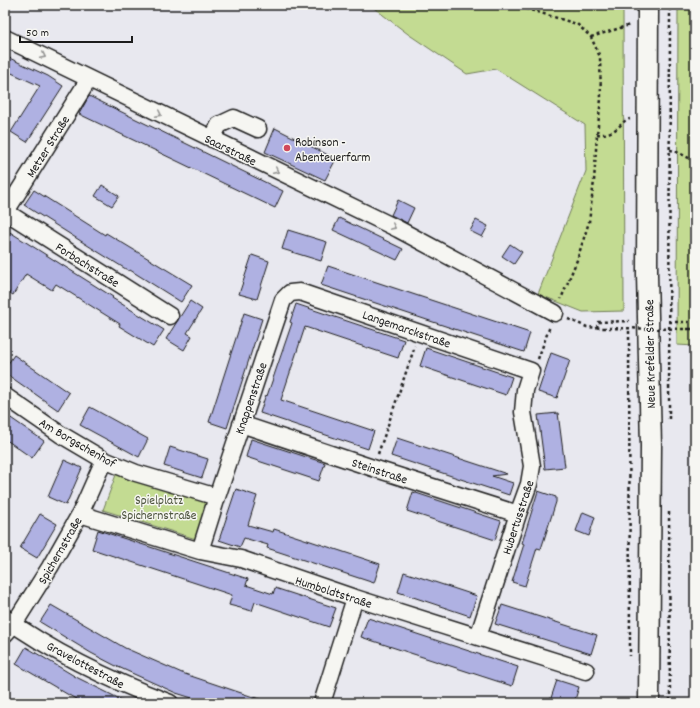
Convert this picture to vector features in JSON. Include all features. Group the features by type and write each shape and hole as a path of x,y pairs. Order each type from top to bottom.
{"main road":[{"name":"Neue Krefelder Straße","path":"648,5 647,274 651,446 649,703"}],"street":[{"name":"Saarstraße","path":"6,38 212,140 398,229 555,313"},
{"name":"Metzer Straße","path":"5,213 89,79"},
{"path":"212,140 219,126 234,118 258,128"},
{"name":"Forbachstraße","path":"5,213 170,316"},
{"name":"Langemarckstraße","path":"284,300 290,293 300,292 532,371"},
{"name":"Knappenstraße","path":"217,497 284,300"},
{"name":"Hubertusstraße","path":"478,637 529,484 532,466 523,412 525,390 532,371"},
{"name":"Am Borgschenhof","path":"5,396 60,434 104,460 136,473 217,497"},
{"name":"Steinstraße","path":"242,424 373,468 518,514"},
{"name":"Spichernstraße","path":"8,625 50,567 80,514 104,460"},
{"path":"200,551 217,497"},
{"name":"Humboldtstraße","path":"80,514 200,551 241,560 355,598 586,671"},
{"path":"322,703 355,598"},
{"name":"Gravelottestraße","path":"8,625 79,663 132,688 170,703"}],"path":[{"path":"514,5 577,24 591,38 600,57 601,99 589,222 577,260 555,313 540,356 532,371"},
{"path":"669,423 670,5"},
{"path":"591,38 630,25"},
{"path":"597,134 603,134 615,130 625,119 630,119"},
{"path":"670,150 695,161"},
{"path":"555,313 576,323 597,328 695,329"},
{"path":"597,328 598,322 629,321"},
{"path":"669,322 695,322"},
{"path":"373,468 420,332"},
{"path":"669,508 670,703"}],"green space":[{"path":"370,5 618,5 623,10 624,311 583,312 538,294 586,171 585,125 496,69 467,74 408,34"},
{"path":"678,5 695,5 695,346 677,345"},
{"name":"Spielplatz Spichernstraße","path":"117,472 210,501 196,539 103,510"}],"building":[{"path":"5,56 48,76 63,86 27,142 11,132 40,86 5,70"},
{"path":"89,96 283,191 275,208 79,114"},
{"path":"275,128 336,159 325,180 265,152"},
{"path":"102,185 119,196 112,206 95,196"},
{"path":"34,190 105,235 106,233 192,285 181,302 24,205"},
{"path":"398,200 414,208 407,223 391,215"},
{"path":"339,218 403,249 397,260 333,230"},
{"path":"476,220 488,226 482,237 470,231"},
{"path":"5,229 164,330 153,347 119,326 120,324 56,284 52,290 26,274 13,295 5,290"},
{"path":"288,230 327,242 321,261 282,249"},
{"path":"510,244 522,252 514,264 502,256"},
{"path":"252,255 269,261 257,299 239,294"},
{"path":"328,266 530,333 524,352 321,285"},
{"path":"190,301 202,309 187,333 192,336 184,350 166,339"},
{"path":"296,304 404,340 398,358 305,327 281,400 374,431 368,449 260,413 292,323 290,322"},
{"path":"244,313 262,319 227,428 209,422"},
{"path":"426,348 512,377 506,395 420,366"},
{"path":"551,353 570,360 557,398 538,392"},
{"path":"14,355 69,393 58,410 5,373 5,368"},
{"path":"90,407 148,439 139,457 80,425"},
{"path":"558,413 565,467 545,469 538,415"},
{"path":"5,414 44,441 32,458 5,439"},
{"path":"397,438 507,474 492,476 513,483 509,495 391,456"},
{"path":"251,439 325,463 319,481 246,457"},
{"path":"170,447 208,459 202,478 164,466"},
{"path":"64,460 82,468 66,505 48,497"},
{"path":"236,489 257,496 248,525 273,532 274,529 380,564 374,583 267,548 268,545 244,538 240,547 219,540"},
{"path":"538,491 556,497 556,502 541,549 537,548 525,586 512,582"},
{"path":"413,492 501,521 495,540 407,511"},
{"path":"583,512 595,517 589,536 576,531"},
{"path":"40,514 57,524 37,558 20,548"},
{"path":"98,530 248,579 246,585 273,594 275,588 336,608 329,627 255,602 252,611 229,605 232,595 92,549"},
{"path":"404,572 477,596 470,616 398,592"},
{"path":"51,605 125,648 182,673 265,701 265,703 208,703 176,693 116,666 91,653 40,622"},
{"path":"502,605 597,635 591,654 495,624"},
{"path":"368,618 518,667 512,686 361,637"},
{"path":"26,647 76,677 128,703 83,703 16,664"},
{"path":"557,680 579,687 574,703 557,703 550,701"}],"place":[{"name":"Robinson - Abenteuerfarm","path":"287,148"}]}
